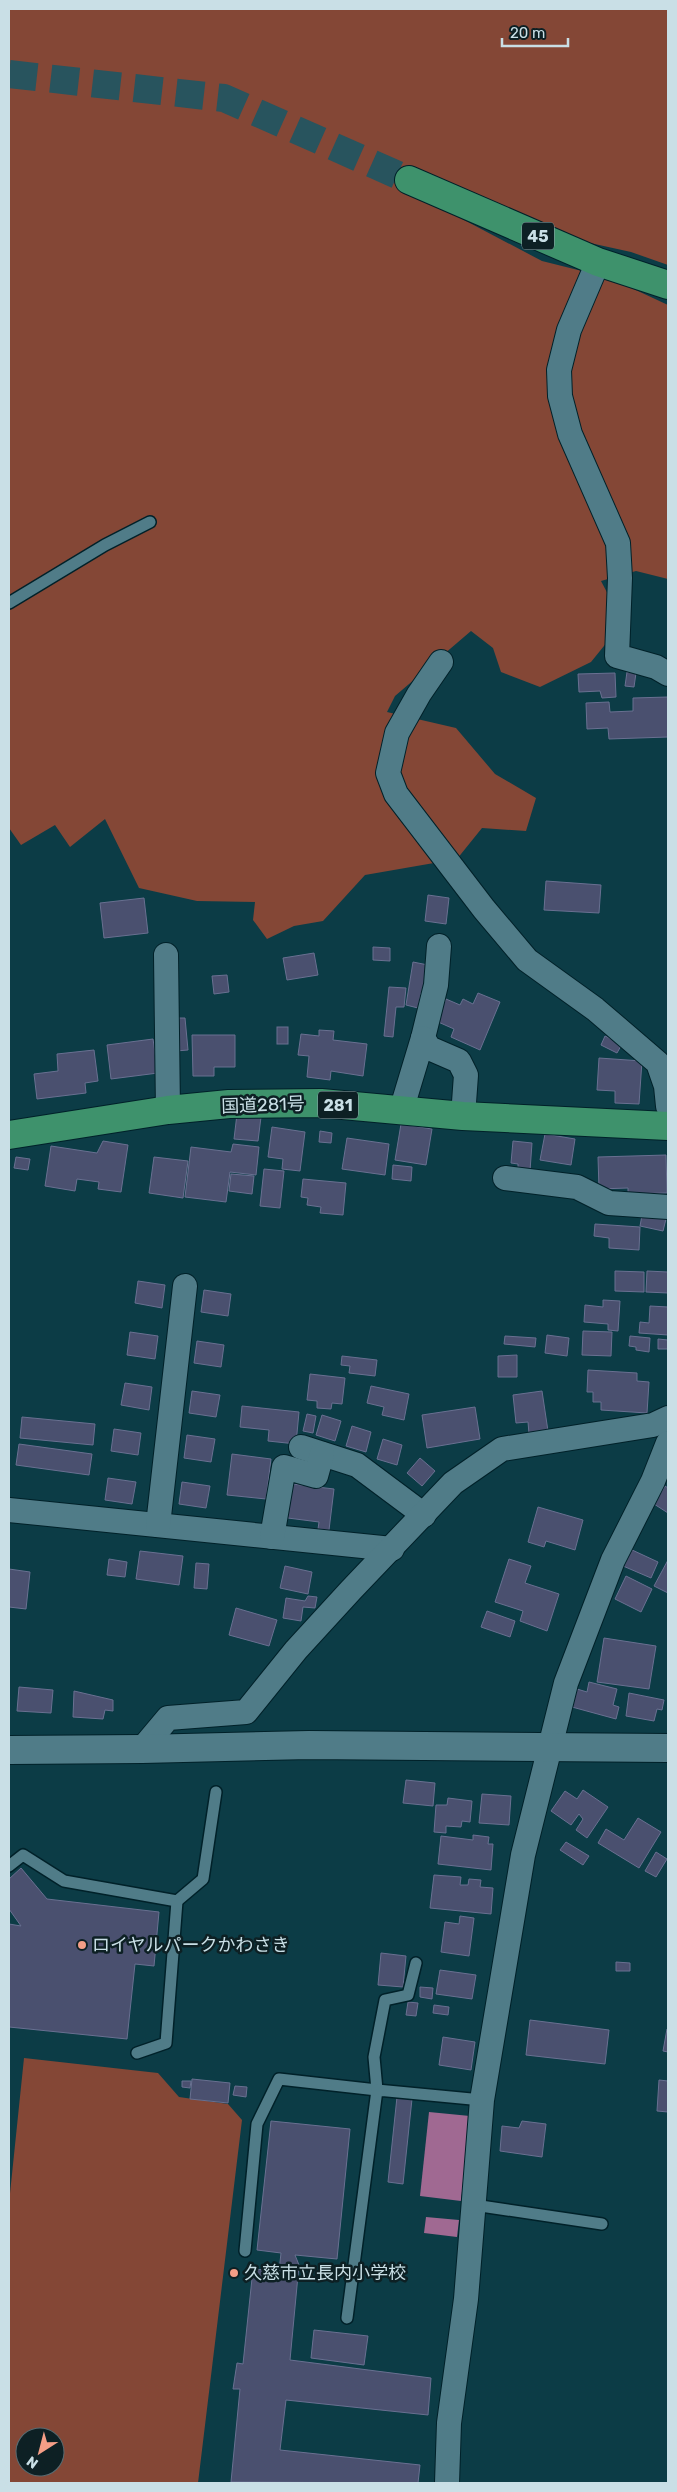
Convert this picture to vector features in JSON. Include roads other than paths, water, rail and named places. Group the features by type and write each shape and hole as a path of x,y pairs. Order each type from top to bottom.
{"highway":[{"name":"45","path":"409,180 598,262 668,285"},
{"name":"国道281号","path":"9,1135 168,1110 229,1104 321,1103 463,1116 668,1126"}],"street":[{"path":"598,262 569,330 559,370 560,396 570,434 618,543 620,578 617,656 656,667 668,674"},
{"path":"441,662 419,694 398,734 388,773 396,794 478,902 527,960 595,1009 658,1063 666,1086 668,1106"},
{"path":"402,1111 436,986 439,946"},
{"path":"166,955 168,1110"},
{"path":"423,1038 429,1048 459,1061 466,1075 463,1116"},
{"path":"505,1178 577,1187 609,1203 668,1207"},
{"path":"158,1525 185,1286"},
{"path":"142,1749 168,1718 246,1712 274,1680 296,1650 453,1483 502,1449 653,1425 668,1418"},
{"path":"447,2483 449,2423 466,2299 482,2100 523,1855 552,1746 566,1683 613,1560 653,1481 668,1443"},
{"path":"272,1537 284,1467 316,1476 312,1450 357,1466 424,1515"},
{"path":"9,1510 392,1549"},
{"path":"9,1750 309,1745 668,1748"}],"lane":[{"path":"9,603 106,545 150,522"},
{"path":"137,2053 166,2043 178,1901 203,1879 216,1792"},
{"path":"9,1866 23,1854 64,1880 178,1901"},
{"path":"347,2318 377,2090 374,2057 385,2000 408,1995 416,1964"},
{"path":"245,2251 257,2124 278,2079 482,2100"},
{"path":"474,2205 602,2224"}],"tunnel":[{"path":"9,74 224,98 409,180"}],"place":[{"name":"ロイヤルパークかわさき","path":"82,1945"},
{"name":"久慈市立長内小学校","path":"234,2273"}]}
